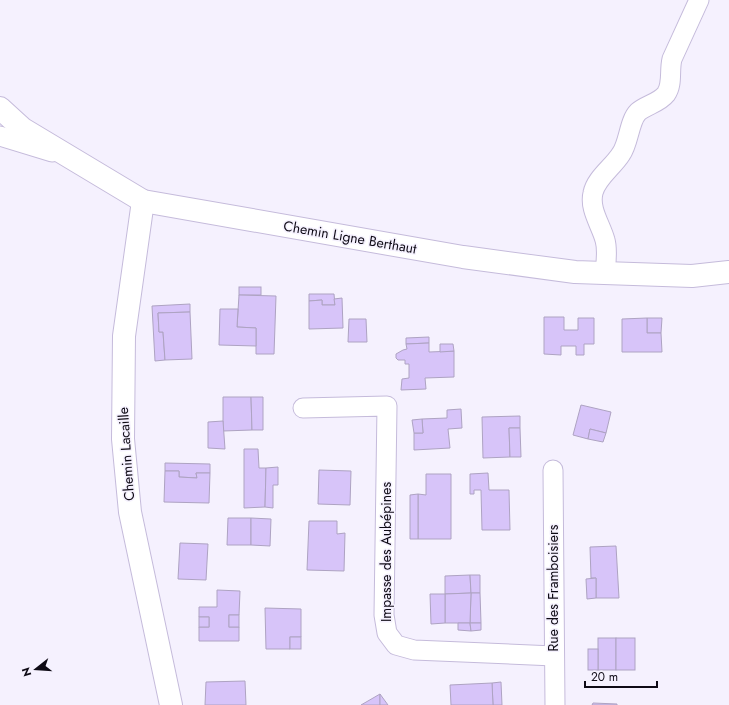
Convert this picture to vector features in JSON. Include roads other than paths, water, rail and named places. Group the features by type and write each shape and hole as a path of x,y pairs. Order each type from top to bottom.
{"street":[{"path":"605,273 605,241 592,204 593,193 599,181 621,154 638,112 656,102 666,94 671,83 670,68 672,59 699,0"},
{"name":"Chemin Ligne Berthaut","path":"0,108 23,129 143,201 463,257 575,272 692,276 729,272"},
{"path":"0,136 74,159"},
{"name":"Chemin Lacaille","path":"143,201 124,336 123,439 130,512 171,705"},
{"name":"Impasse des Aubépines","path":"303,408 386,406 384,615 387,633 396,645 414,650 554,656"},
{"name":"Rue des Framboisiers","path":"553,470 555,705"}]}
